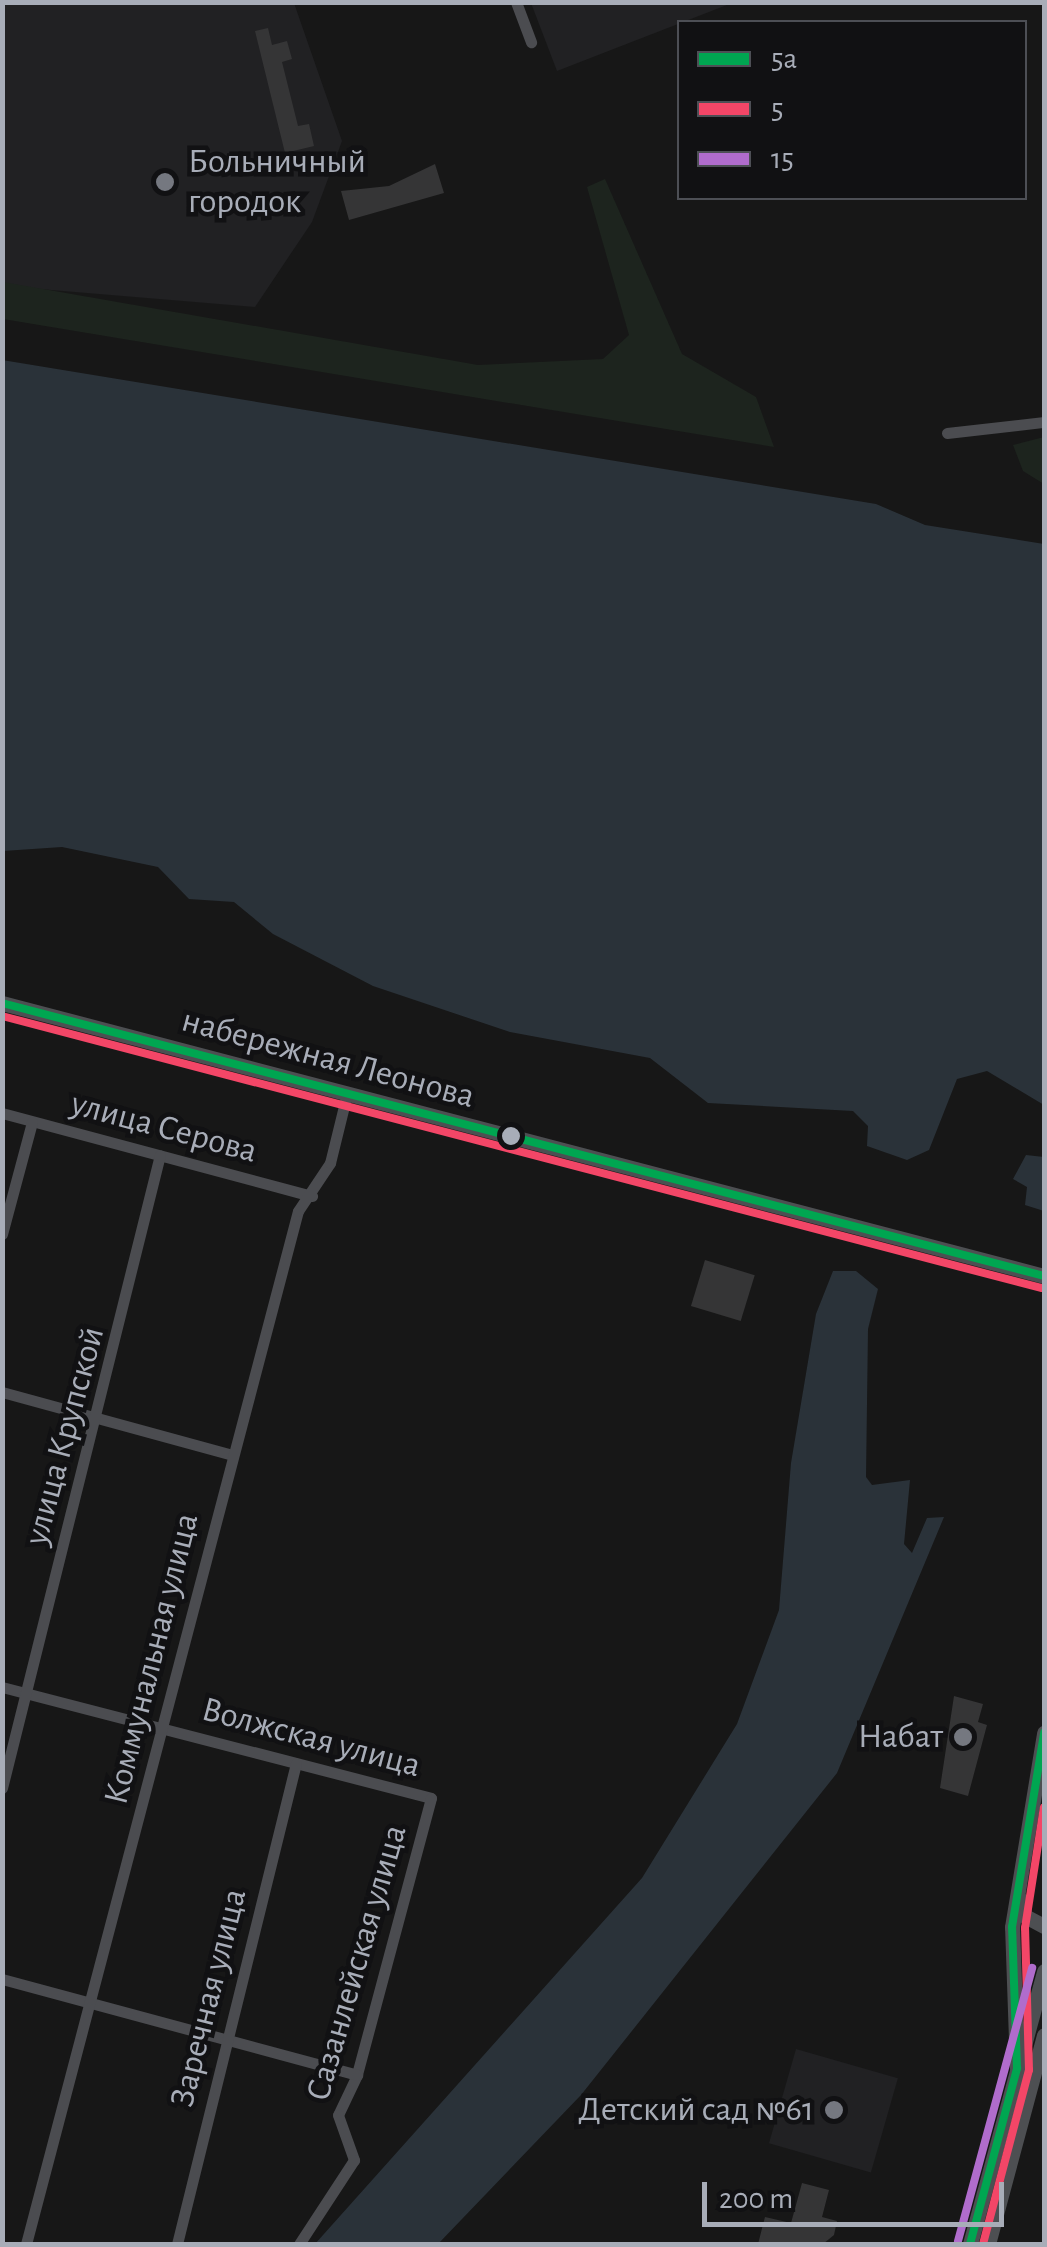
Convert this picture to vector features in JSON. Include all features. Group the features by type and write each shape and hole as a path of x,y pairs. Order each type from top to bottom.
{"main road":[{"name":"набережная Леонова","path":"2,1004 1044,1276"},
{"path":"1017,2068 1012,1954 1044,1733"},
{"path":"1020,1891 1025,1916 1044,1926"},
{"path":"970,2244 1044,1972"},
{"path":"988,2244 1044,2035"},
{"path":"1016,2142 1044,2068"}],"street":[{"path":"516,2 531,42"},
{"path":"948,433 1044,422"},
{"name":"Коммунальная улица","path":"26,2244 298,1211 312,1196 347,1094"},
{"name":"улица Серова","path":"2,1114 312,1196"},
{"path":"2,1234 32,1122"},
{"name":"улица Крупской","path":"2,1788 98,1419 160,1155"},
{"path":"2,1392 233,1455"},
{"name":"Волжская улица","path":"2,1687 431,1798"},
{"name":"Заречная улица","path":"177,2244 296,1764"},
{"name":"Сазанлейская улица","path":"300,2244 354,2160 338,2114 357,2074 431,1798"},
{"path":"2,1979 357,2074"}],"shaded area":[{"path":"531,2 732,3 688,20 677,20 677,24 557,71"},
{"name":"Больничный городок","path":"2,3 294,3 342,141 312,222 255,307 3,286"},
{"path":"605,179 682,354 756,397 774,447 3,319 3,282 478,365 603,359 629,335 587,187"},
{"path":"2,360 876,504 925,525 1044,544 1044,1105 987,1071 957,1079 929,1150 907,1160 867,1146 868,1126 853,1111 708,1103 650,1058 510,1032 373,986 273,934 234,902 189,899 158,867 62,847 3,851"},
{"path":"1044,437 1044,484 1023,471 1013,445"},
{"path":"1026,1155 1044,1157 1044,1211 1025,1205 1027,1187 1013,1179"},
{"path":"833,1271 856,1271 878,1289 868,1329 866,1477 872,1485 910,1480 904,1544 912,1553 927,1518 944,1517 837,1773 581,2095 438,2244 315,2244 642,1878 737,1724 779,1610 791,1463 816,1314"},
{"name":"Детский сад №61","path":"796,2049 898,2078 871,2172 769,2143"}],"building":[{"path":"268,28 272,45 287,41 292,59 282,62 298,126 309,124 314,146 285,153 255,31"},
{"path":"435,164 444,193 349,220 341,191 389,186"},
{"path":"705,1260 755,1275 741,1321 691,1306"},
{"name":"Набат","path":"954,1696 983,1704 978,1722 987,1725 968,1796 940,1788"},
{"path":"802,2183 829,2190 822,2217 837,2221 834,2235 823,2244 758,2244 765,2217 791,2223"}],"transit line":[{"name":"5а","path":"2,1003 1044,1276"},
{"name":"5","path":"2,1016 1041,1288"},
{"name":"5а","path":"970,2244 1017,2068 1012,1927 1044,1733"},
{"name":"5","path":"983,2244 1029,2070 1025,1928 1044,1807"},
{"name":"15","path":"958,2241 1032,1968"}],"place":[{"name":"Больничный городок","path":"165,182"},
{"name":"Набат","path":"963,1737"},
{"name":"Детский сад №61","path":"834,2110"}]}
